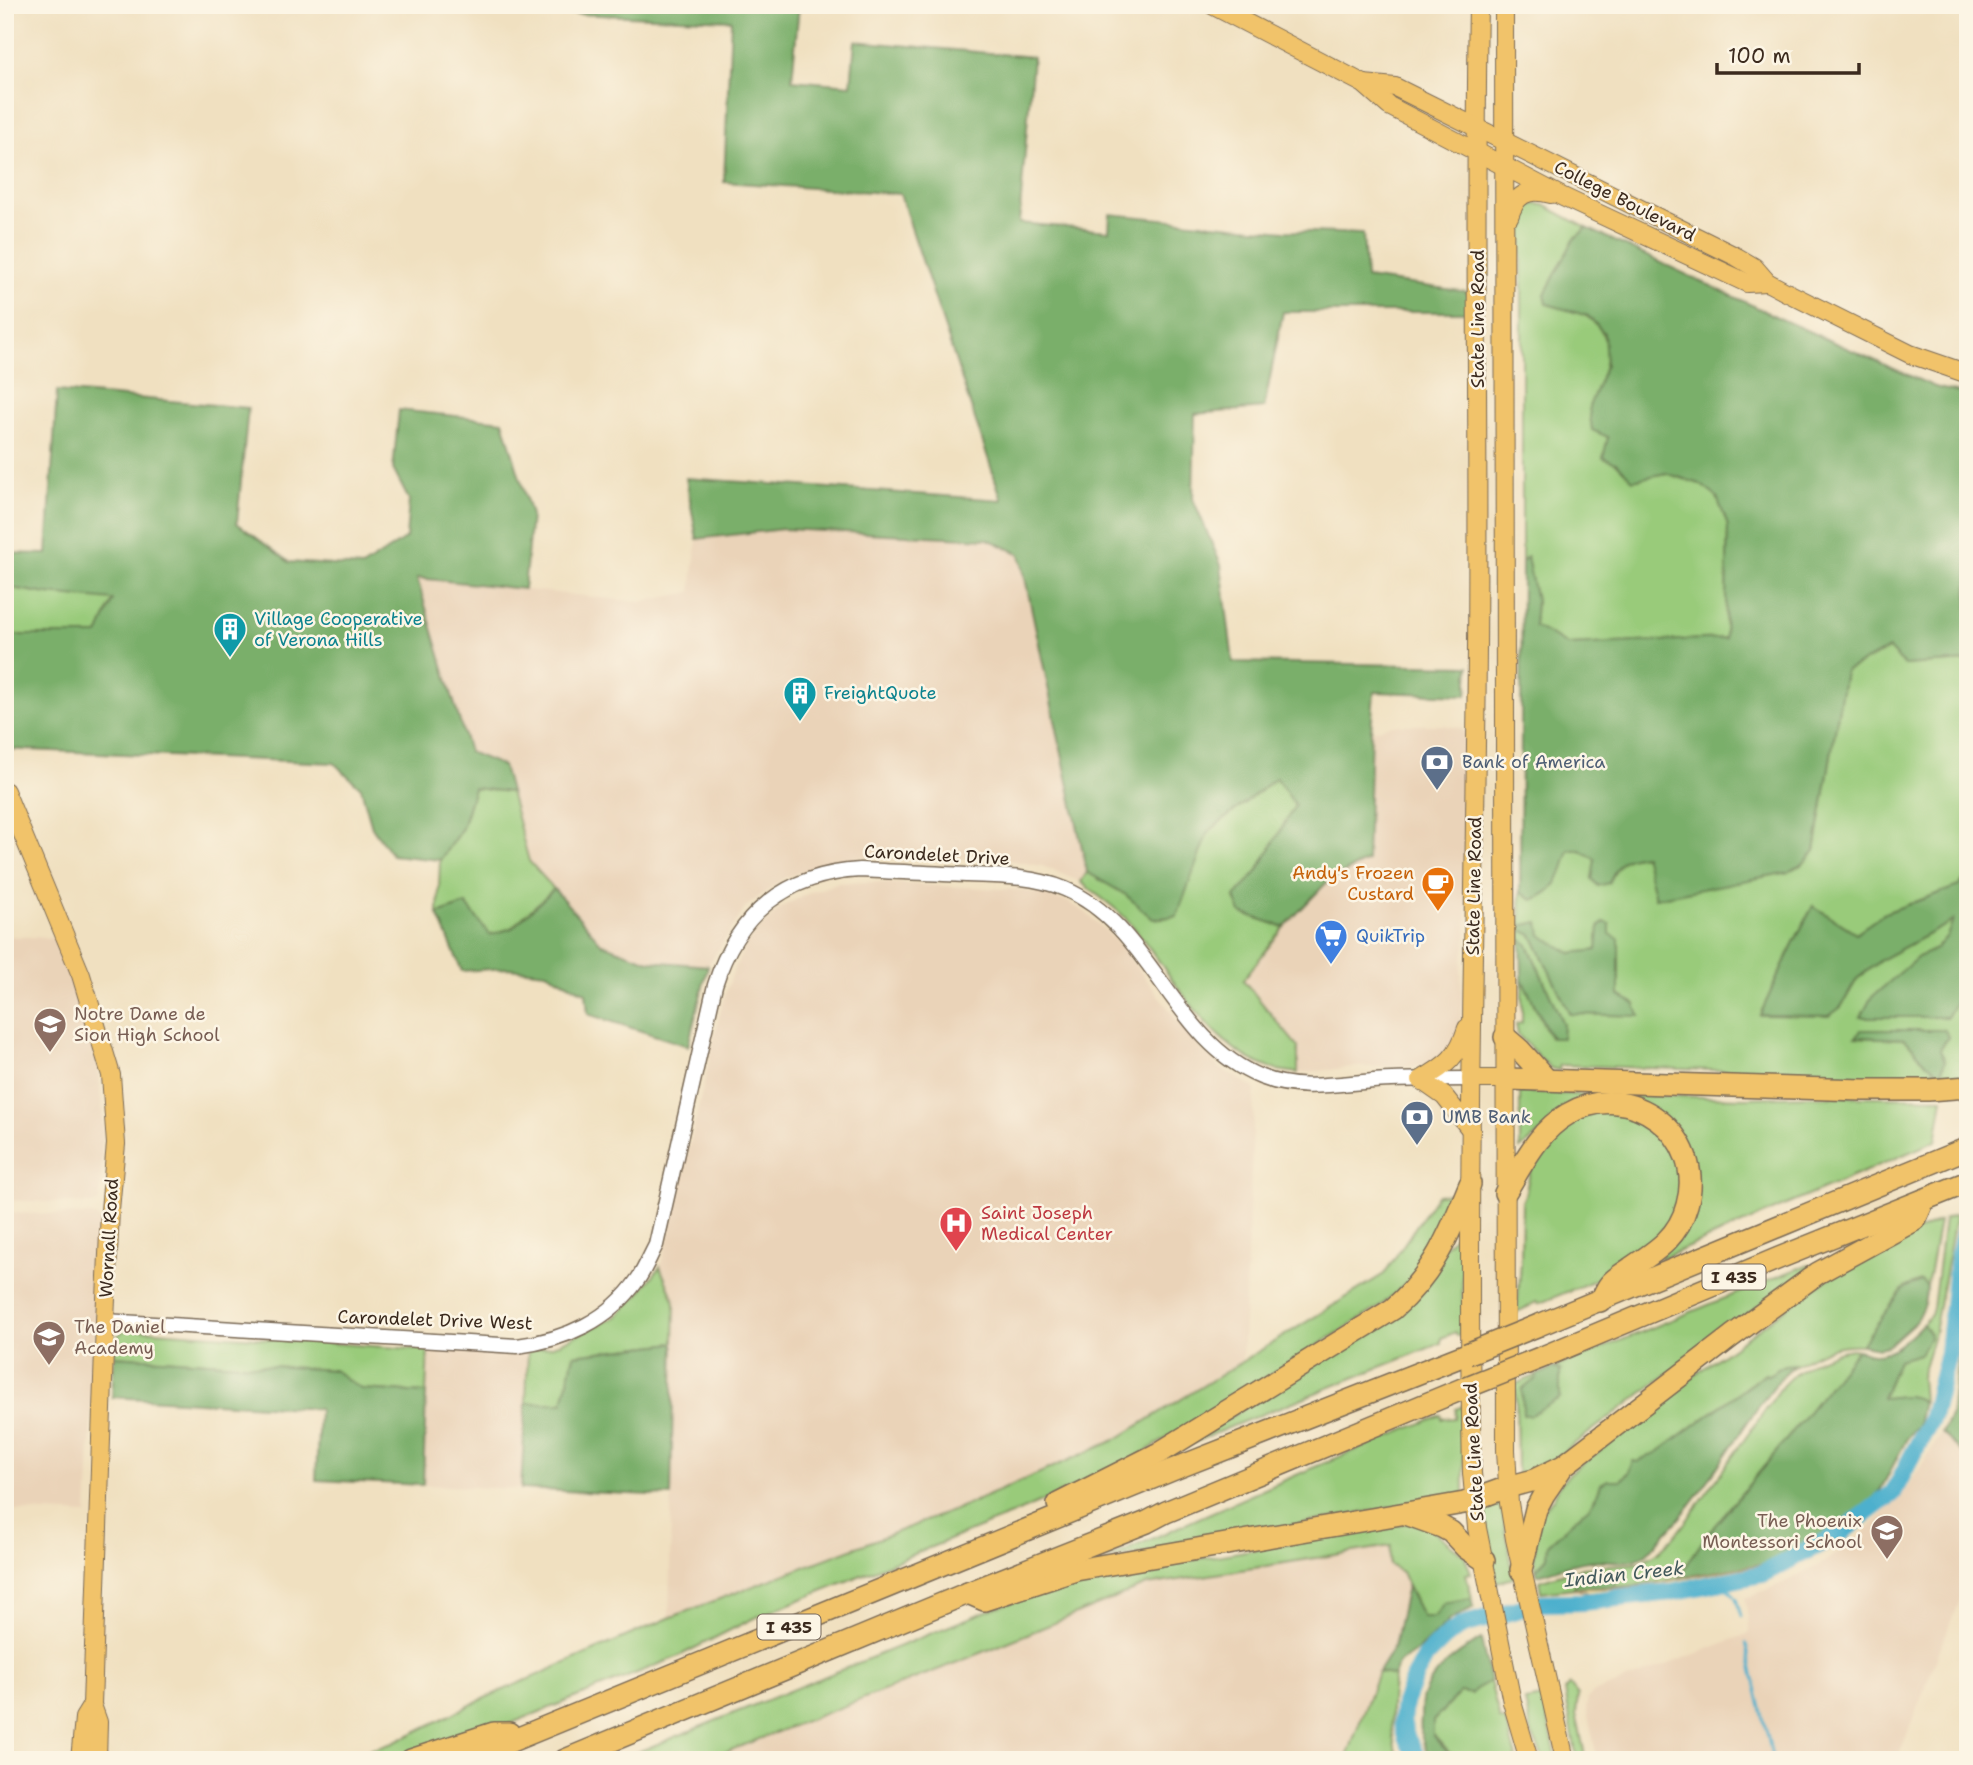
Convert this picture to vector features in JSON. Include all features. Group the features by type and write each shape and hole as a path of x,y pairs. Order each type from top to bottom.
{"highway":[{"path":"1505,1037 1547,1080"},
{"path":"1506,1079 1928,1090 1968,1087"},
{"path":"1505,1193 1540,1138 1558,1120 1580,1107 1603,1102 1628,1104 1647,1112 1665,1125 1677,1139 1688,1165 1690,1183 1685,1212 1663,1246 1611,1282 1600,1301"},
{"name":"I 435","path":"465,1760 1049,1520 1600,1301 1968,1148"},
{"name":"I 435","path":"565,1760 1968,1182"},
{"path":"1049,1520 1059,1502 1159,1453 1393,1309 1418,1284 1439,1256 1470,1184"},
{"path":"968,1593 984,1600 1076,1570 1464,1503 1534,1480 1563,1466 1809,1279 1915,1220 1929,1198"},
{"path":"1521,1570 1536,1509 1563,1466"},
{"path":"1404,1513 1451,1532 1486,1570"},
{"path":"411,1760 494,1733 529,1733"},
{"path":"604,1760 617,1753 624,1736"}],"main road":[{"path":"1212,5 1364,84"},
{"name":"State Line Road","path":"1478,5 1477,650 1470,1184 1471,1439 1477,1528 1512,1702 1529,1760"},
{"name":"State Line Road","path":"1504,5 1506,1437 1512,1521 1565,1760"},
{"name":"College Boulevard","path":"1364,84 1395,87 1737,257 1754,267 1767,282 1910,354 1968,374"},
{"name":"College Boulevard","path":"1364,84 1389,106 1563,197 1747,283 1767,282"},
{"path":"1434,106 1462,103 1477,86"},
{"path":"1505,231 1513,205 1522,195 1537,191 1563,197"},
{"name":"Wornall Road","path":"5,791 81,975 111,1075 116,1144 105,1321 92,1705 98,1722 93,1759"},
{"path":"1471,1018 1459,1049 1449,1062 1421,1080 1444,1096 1471,1130"},
{"path":"1471,1079 1506,1079"}],"street":[{"name":"Carondelet Drive","path":"698,1059 721,965 736,936 747,922 772,900 800,883 828,874 860,870 1014,878 1063,888 1106,915 1121,929 1214,1048 1242,1068 1289,1084 1311,1086 1421,1080"},
{"name":"Carondelet Drive West","path":"105,1321 517,1346 560,1338 581,1329 621,1300 638,1279 656,1245 698,1059"},
{"path":"1421,1080 1471,1079"}],"shaded area":[{"path":"783,529 989,539 1020,554 1087,872 1081,882 1042,866 1008,860 868,856 824,863 783,879 746,907 708,966 649,961 602,944 529,861 503,766 469,753 417,578 640,602 691,592 697,539"},
{"path":"1392,725 1443,725 1460,728 1467,735 1466,940 1461,968 1462,1011 1457,1036 1438,1060 1427,1066 1354,1067 1298,1073 1298,1047 1243,980 1283,927 1329,880 1367,861 1371,731"},
{"name":"Saint Joseph Medical Center","path":"868,882 1021,890 1066,901 1085,912 1123,949 1195,1043 1220,1068 1255,1088 1242,1360 1115,1440 957,1509 669,1618 675,1302 660,1267 722,1004 746,945 757,930 783,906 837,883"},
{"name":"Notre Dame de Sion High School","path":"5,936 55,938 92,1036 99,1071 103,1127 100,1196 98,1202 93,1204 5,1200"},
{"name":"The Daniel Academy","path":"5,1213 92,1215 98,1218 100,1223 87,1514 5,1510"},
{"path":"428,1350 528,1350 521,1489 423,1485"},
{"path":"1942,1433 1968,1458 1968,1560 1963,1590 1897,1760 1598,1760 1586,1708 1593,1693 1750,1633 1745,1598 1823,1563 1858,1538 1905,1491"},
{"path":"1391,1546 1407,1586 1394,1646 1378,1672 1346,1760 705,1760 981,1653 1147,1585"}],"green space":[{"path":"548,5 799,5 792,80 851,85 855,41 1033,57 1019,223 1109,231 1110,214 1285,231 1363,234 1366,278 1469,292 1469,312 1283,312 1264,408 1195,414 1193,499 1221,565 1233,662 1469,666 1467,695 1374,692 1367,861 1329,880 1284,927 1241,913 1235,897 1257,872 1295,805 1276,778 1208,832 1177,916 1153,919 1126,895 1087,872 1020,554 988,539 783,529 697,539 686,478 1002,500 900,194 724,182 731,20 548,13"},
{"path":"1536,204 1544,205 1587,228 1574,239 1547,304 1589,318 1604,338 1606,361 1589,407 1608,437 1616,463 1633,480 1666,473 1700,484 1717,497 1728,526 1725,639 1568,645 1534,626 1536,601 1527,558 1522,562 1522,218 1527,209"},
{"path":"1587,228 1935,387 1968,395 1968,661 1904,665 1889,649 1845,671 1815,851 1804,863 1789,872 1655,898 1644,855 1625,859 1609,883 1598,886 1592,879 1595,859 1580,850 1569,850 1558,881 1548,892 1532,900 1520,892 1522,562 1527,557 1536,601 1534,626 1568,645 1725,638 1728,526 1717,497 1700,484 1666,473 1633,480 1616,463 1603,458 1608,437 1592,430 1589,407 1606,364 1604,333 1588,316 1547,304 1545,294 1574,239"},
{"path":"57,391 248,408 237,523 289,562 362,567 406,538 409,500 393,469 399,410 503,421 531,515 524,589 417,578 469,752 503,766 510,792 474,788 462,828 440,860 392,855 372,827 361,788 334,763 5,749 5,635 98,635 113,600 5,587 5,553 47,554"},
{"path":"5,587 48,594 113,599 99,635 5,635"},
{"path":"1889,649 1904,665 1968,661 1968,875 1959,886 1885,913 1856,933 1813,906 1760,1015 1841,1007 1857,979 1882,959 1954,920 1947,936 1936,949 1918,957 1862,1017 1947,1017 1968,981 1968,1077 1891,1081 1827,1079 1742,1071 1560,1065 1559,1070 1550,1068 1518,1035 1516,1024 1522,1023 1522,979 1550,1038 1562,1038 1563,1024 1528,945 1521,939 1520,892 1532,900 1569,850 1580,850 1596,859 1592,879 1609,883 1622,862 1645,855 1655,898 1815,851 1845,671","holes":["1532,935 1578,954 1596,950 1619,939 1619,996 1634,1004 1570,1014","1856,1037 1948,1037 1926,1063 1905,1039"]},
{"path":"1276,778 1296,805 1257,872 1235,898 1241,913 1284,927 1243,980 1298,1047 1298,1073 1277,1070 1253,1061 1232,1047 1194,1009 1125,918 1081,882 1087,872 1126,895 1153,919 1176,916 1208,832"},
{"path":"474,788 510,792 529,861 554,889 511,928 490,935 466,904 438,914 440,860 462,828"},
{"path":"1968,875 1968,981 1947,1017 1861,1017 1871,998 1918,957 1936,949 1947,936 1953,921 1882,959 1857,979 1841,1007 1829,1016 1760,1015 1813,906 1856,933 1885,913 1959,886"},
{"path":"554,889 602,944 649,961 708,966 688,1046 588,1014 586,993 546,972 508,968 462,971 438,914 466,904 490,935 512,928"},
{"path":"1539,922 1541,935 1571,953 1597,950 1599,927 1604,922 1610,924 1610,934 1619,939 1619,995 1634,1003 1640,1016 1570,1014 1532,935 1521,930 1519,926"},
{"path":"1521,939 1528,945 1563,1024 1562,1038 1551,1038 1522,979"},
{"path":"1861,1030 1945,1030 1948,1037 1940,1049 1945,1061 1941,1073 1926,1063 1905,1039 1856,1037"},
{"path":"1520,1092 1588,1095 1520,1149"},
{"path":"1633,1095 1943,1098 1936,1141 1660,1259 1694,1178 1632,1099"},
{"path":"1602,1109 1645,1118 1676,1150 1682,1198 1663,1235 1612,1273 1538,1304 1537,1301 1517,1312 1522,1202 1532,1164 1560,1127"},
{"path":"1451,1194 1439,1230 1425,1258 1406,1283 1378,1308 1125,1464 1016,1513 752,1619 677,1657 442,1751 411,1760 335,1760 393,1743 485,1698 669,1618 957,1509 1115,1440 1384,1274 1437,1195"},
{"path":"1956,1214 1933,1338 1921,1377 1923,1402 1917,1398 1882,1398 1898,1360 1920,1354 1930,1336 1923,1324 1933,1308 1944,1219"},
{"path":"1939,1221 1927,1287 1920,1281 1904,1288 1861,1345 1832,1348 1789,1370 1793,1365 1785,1365 1768,1375 1765,1373 1658,1452 1638,1462 1621,1480 1608,1480 1601,1484 1590,1506 1548,1544 1547,1557 1536,1570 1534,1557 1539,1514 1553,1499 1570,1473 1700,1371 1814,1288 1851,1264"},
{"path":"1461,1228 1463,1324 1460,1326 1460,1335 1457,1336 1456,1332 1441,1338 1441,1343 1180,1448 1370,1330"},
{"path":"1809,1264 1812,1269 1794,1279 1542,1468 1517,1474 1516,1384 1537,1375 1537,1379 1560,1371 1553,1368"},
{"path":"660,1267 675,1302 674,1343 574,1355 563,1403 526,1403 528,1350 553,1346 616,1317"},
{"path":"1921,1281 1927,1287 1924,1304 1916,1321 1888,1346 1879,1348 1861,1345 1904,1288"},
{"path":"1968,1281 1968,1458 1942,1433 1951,1414"},
{"path":"1923,1324 1930,1335 1920,1354 1898,1360 1882,1398 1908,1396 1923,1402 1918,1425 1906,1440 1879,1493 1802,1550 1773,1564 1678,1578 1706,1536 1857,1350 1874,1354 1888,1351 1901,1344"},
{"path":"126,1329 428,1350 426,1393 361,1389 333,1370 114,1356 118,1335"},
{"path":"674,1343 671,1496 521,1489 526,1403 563,1403 574,1355"},
{"path":"1852,1349 1857,1350 1706,1536 1678,1578 1653,1584 1614,1587 1617,1575 1579,1574 1574,1588 1541,1592 1539,1581 1583,1567 1639,1563 1657,1553 1691,1515 1783,1385 1814,1361"},
{"path":"114,1356 334,1370 361,1389 426,1393 423,1485 316,1480 319,1409 112,1397"},
{"path":"1794,1364 1760,1405 1683,1514 1645,1555 1630,1561 1583,1562 1538,1575 1536,1570 1547,1557 1548,1544 1590,1506 1601,1484 1608,1480 1621,1480 1628,1474 1633,1461 1638,1462 1658,1452 1766,1373 1768,1375 1785,1365"},
{"path":"1553,1368 1560,1370 1560,1398 1530,1415 1523,1415 1522,1389 1536,1379 1537,1375"},
{"path":"1463,1406 1464,1494 1104,1560 1310,1469 1441,1415 1442,1419 1455,1418 1456,1409"},
{"path":"1501,1502 1514,1578 1497,1582 1484,1507"},
{"path":"1407,1523 1424,1524 1464,1555 1471,1573 1466,1574 1472,1598 1444,1603 1434,1617 1422,1617 1402,1572 1389,1565 1391,1546 1147,1585 981,1653 705,1760 618,1760 994,1608 1089,1578"},
{"path":"1603,1571 1617,1575 1614,1587 1574,1588 1579,1574"},
{"path":"1407,1586 1423,1617 1434,1617 1444,1603 1472,1598 1474,1607 1450,1620 1418,1650 1398,1664 1394,1676 1378,1672 1394,1646"},
{"path":"1481,1639 1490,1681 1472,1694 1460,1692 1433,1721 1433,1736 1455,1760 1431,1760 1421,1734 1423,1696 1440,1670 1455,1656"},
{"path":"1378,1672 1394,1676 1391,1718 1398,1760 1346,1760"},
{"path":"1490,1681 1500,1720 1505,1720 1517,1760 1456,1760 1433,1735 1433,1721 1460,1692 1475,1689"},
{"path":"1570,1685 1578,1695 1576,1714 1586,1760 1577,1760 1565,1691"},
{"path":"1543,1698 1557,1760 1544,1760 1532,1734 1525,1701"}],"sand":[{"path":"1773,1564 1746,1575 1661,1591 1594,1595 1574,1588 1627,1588"}],"waterway":[{"name":"Indian Creek","path":"1418,1760 1406,1737 1402,1721 1404,1703 1425,1657 1445,1637 1463,1625 1540,1603 1582,1602 1671,1592 1762,1574 1839,1534 1893,1493 1932,1417 1948,1353 1958,1258 1968,1219"},
{"path":"1721,1582 1736,1598 1741,1616"},
{"path":"1746,1643 1773,1760"}],"place":[{"name":"Village Cooperative of Verona Hills","path":"230,659"},
{"name":"FreightQuote","path":"800,723"},
{"name":"Bank of America","path":"1437,792"},
{"name":"Andy's Frozen Custard","path":"1438,913"},
{"name":"QuikTrip","path":"1331,966"},
{"name":"Notre Dame de Sion High School","path":"50,1054"},
{"name":"UMB Bank","path":"1417,1147"},
{"name":"Saint Joseph Medical Center","path":"956,1253"},
{"name":"The Daniel Academy","path":"49,1367"},
{"name":"The Phoenix Montessori School","path":"1887,1561"}]}
